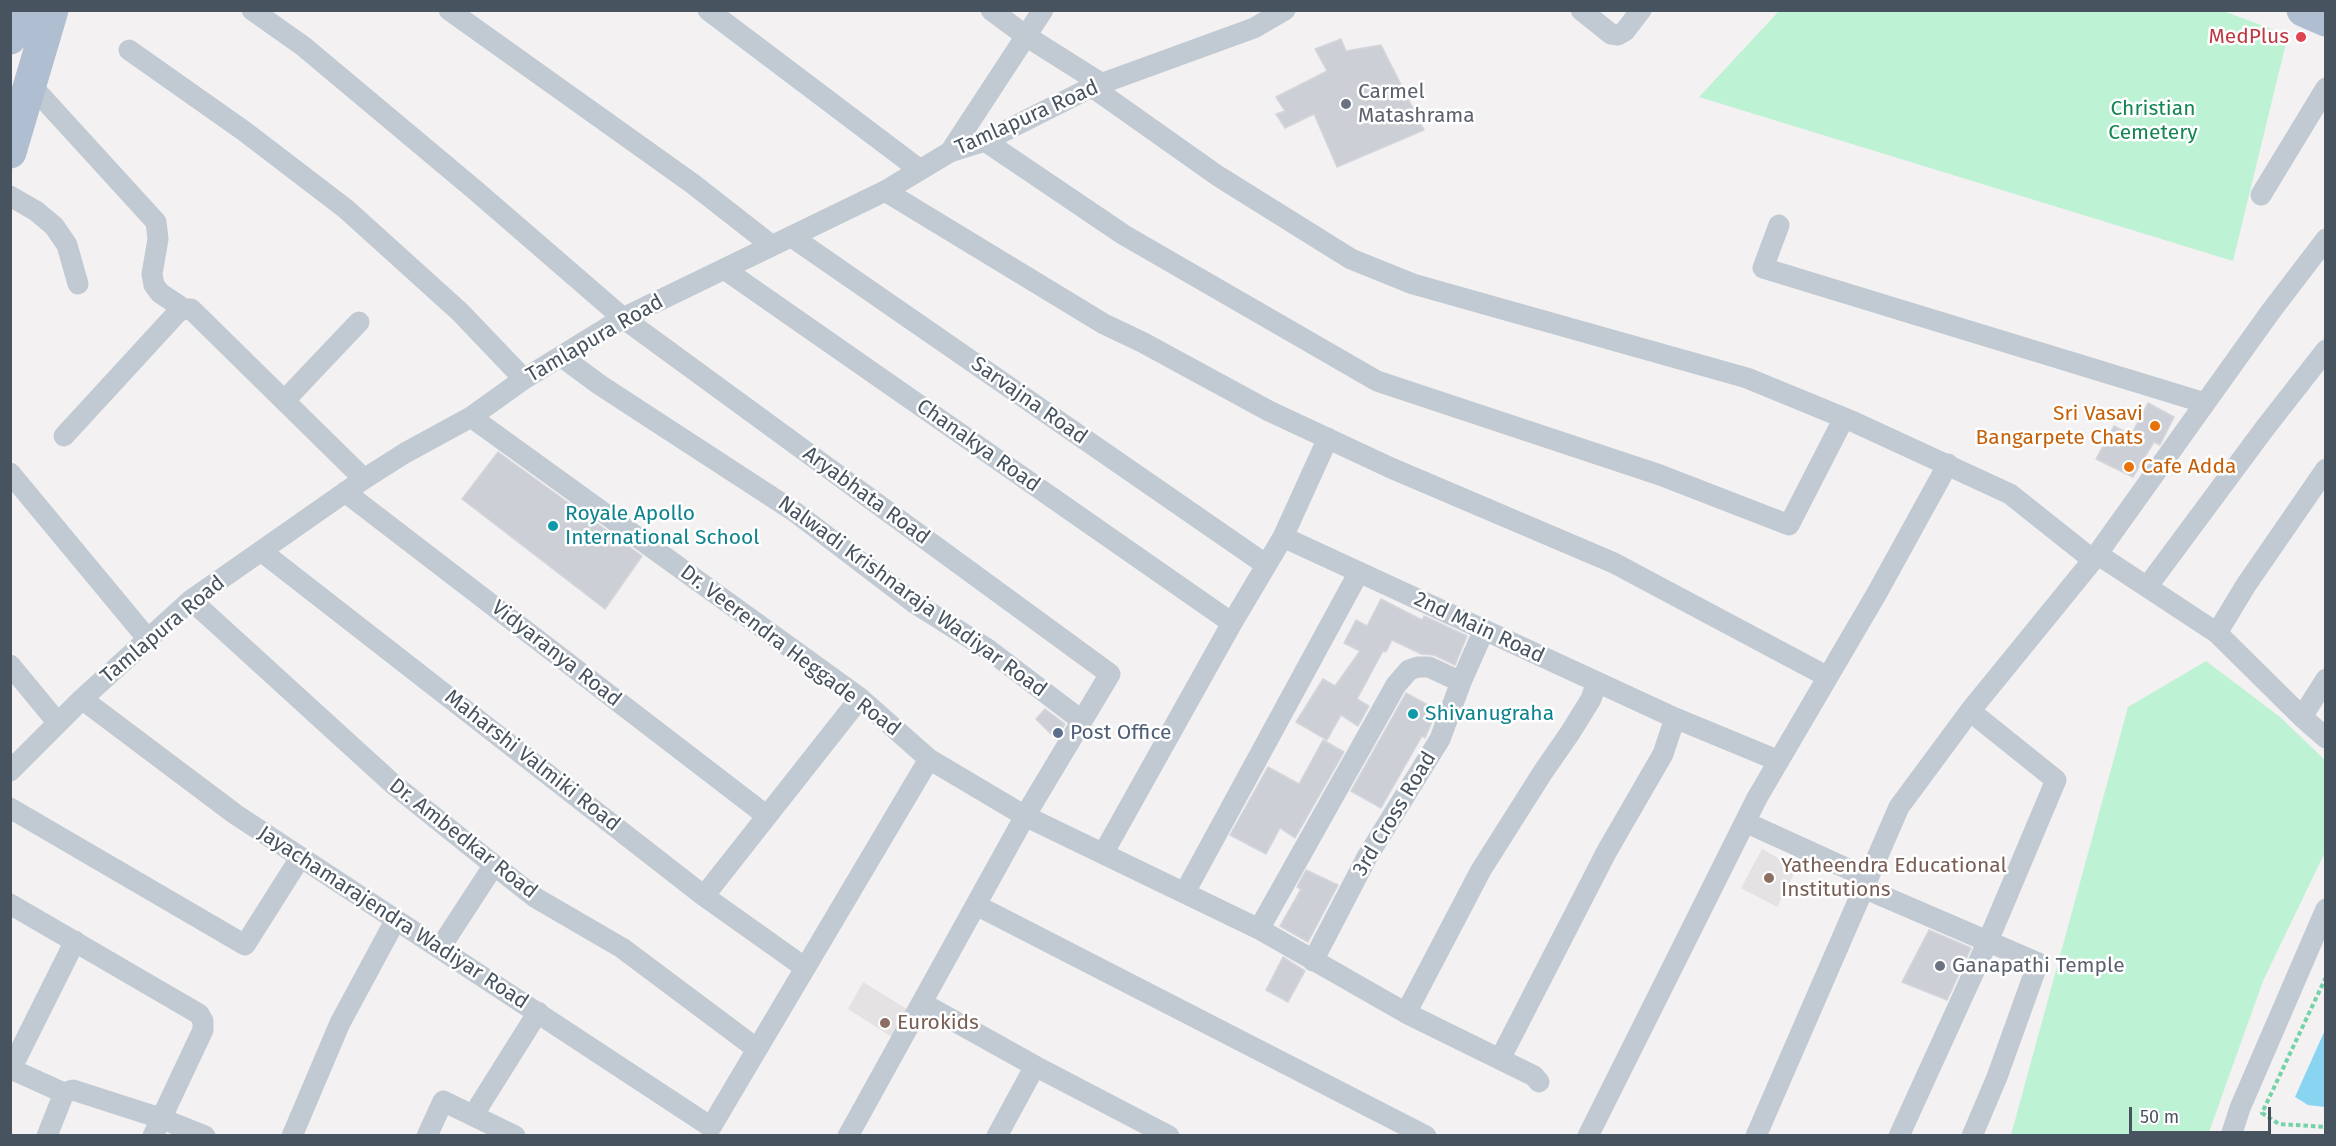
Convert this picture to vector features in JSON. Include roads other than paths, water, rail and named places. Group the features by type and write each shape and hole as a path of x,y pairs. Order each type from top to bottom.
{"main road":[{"path":"10,38 18,10"},
{"path":"10,152 52,10"},
{"path":"2303,10 2325,20"}],"street":[{"name":"Aryabhata Road","path":"252,10 313,54 623,318 1110,674 1081,720"},
{"path":"449,10 693,184 771,245"},
{"path":"708,10 921,170"},
{"path":"991,10 1218,176 1351,259 1413,284 1748,378 1948,464 2010,494 2095,557 2147,586 2217,633 2325,738"},
{"path":"950,153 1043,10"},
{"name":"Tamlapura Road","path":"10,771 82,699 191,600 364,479 405,453 471,417 524,379 623,318 885,191 950,153 985,141 1097,86 1254,27 1285,10"},
{"path":"1581,10 1611,34 1618,35 1625,31 1641,10"},
{"path":"129,50 244,130 346,209 460,312 524,379"},
{"path":"30,84 156,222 158,239 152,274 154,285 160,293 184,309 197,314 364,479"},
{"path":"2261,195 2325,88"},
{"path":"985,141 1124,235 1377,381 1659,475 1789,525 1844,418"},
{"path":"885,191 1104,324 1143,342 1269,411 1390,468 1614,563 1828,677"},
{"path":"10,196 36,211 54,226 66,245 78,284"},
{"path":"1779,225 1763,268 2205,403"},
{"name":"Sarvajna Road","path":"792,237 1265,564"},
{"path":"1756,1136 1899,807 1970,711 2095,557 2325,239"},
{"name":"Chanakya Road","path":"724,269 1232,623"},
{"path":"64,436 178,312 184,309"},
{"path":"285,400 358,322"},
{"path":"2147,586 2325,350"},
{"name":"Nalwadi Krishnaraja Wadiyar Road","path":"562,357 600,385 795,512 913,602 989,650 1081,720"},
{"name":"Dr. Veerendra Heggade Road","path":"471,417 860,698 929,759 1025,816 1104,852 1259,929 1406,1013 1500,1059 1517,1070 1534,1076 1539,1082"},
{"path":"1104,852 1265,564 1283,537 1328,438"},
{"path":"1588,1136 1745,822 1877,593 1948,464"},
{"path":"2217,633 2246,585 2325,469"},
{"path":"10,473 147,638"},
{"name":"Vidyaranya Road","path":"345,492 767,816"},
{"name":"2nd Main Road","path":"1283,537 1675,718 1779,760"},
{"name":"Maharshi Valmiki Road","path":"261,551 704,896 804,967"},
{"path":"1185,892 1359,572"},
{"name":"Dr. Ambedkar Road","path":"191,600 393,784 494,865 536,897 622,948 757,1049"},
{"name":"3rd Cross Road","path":"1313,961 1366,857 1440,739 1461,682 1484,630"},
{"path":"10,665 58,723"},
{"path":"1259,929 1396,685 1409,670 1418,667 1429,667 1461,682"},
{"path":"2302,717 2325,678"},
{"path":"1406,1013 1481,870 1591,699 1597,682"},
{"path":"704,896 860,698"},
{"name":"Jayachamarajendra Wadiyar Road","path":"82,699 235,814 711,1127 757,1049"},
{"path":"1899,1136 1988,941 2056,780 1970,711"},
{"path":"1500,1059 1607,850 1663,754 1675,718"},
{"path":"848,1136 1025,816 1081,720"},
{"path":"757,1049 929,759"},
{"path":"10,808 245,945 300,858"},
{"path":"1745,822 1866,883 2037,963 1997,1077 1972,1136"},
{"path":"440,948 494,865"},
{"path":"10,904 199,1014 203,1021 203,1030 156,1127"},
{"path":"976,905 1426,1136"},
{"path":"2231,1136 2240,1108 2325,909"},
{"path":"292,1136 340,1023 395,921"},
{"path":"75,941 11,1070 64,1093 73,1090 156,1127 205,1136"},
{"path":"922,1004 1169,1136"},
{"path":"474,1114 538,1012"},
{"path":"997,1136 1035,1066"},
{"path":"46,1136 64,1093"},
{"path":"427,1136 443,1101 474,1114 515,1136"}],"water":[{"path":"2325,1030 2325,1107 2308,1105 2295,1097"}],"place":[{"name":"MedPlus","path":"2301,37"},
{"name":"Carmel Matashrama","path":"1346,104"},
{"name":"Sri Vasavi Bangarpete Chats","path":"2155,426"},
{"name":"Cafe Adda","path":"2129,467"},
{"name":"Royale Apollo International School","path":"553,526"},
{"name":"Shivanugraha","path":"1413,714"},
{"name":"Post Office","path":"1058,733"},
{"name":"Yatheendra Educational Institutions","path":"1769,878"},
{"name":"Ganapathi Temple","path":"1940,966"},
{"name":"Eurokids","path":"885,1023"}],"park label":[{"name":"Christian Cemetery","path":"2153,121"}]}
